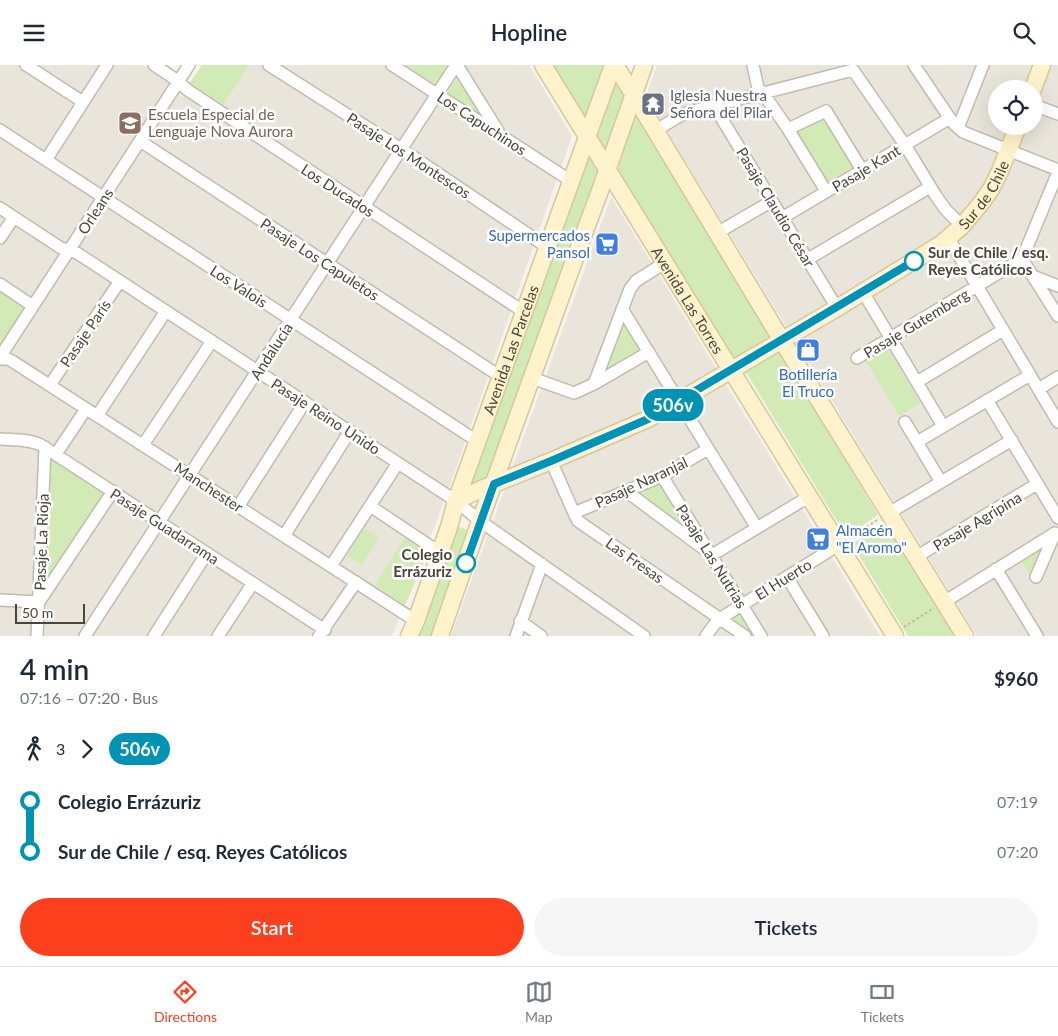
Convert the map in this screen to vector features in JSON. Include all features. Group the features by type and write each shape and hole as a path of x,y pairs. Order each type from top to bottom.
{"street":[{"path":"26,65 83,102"},
{"path":"46,160 107,65"},
{"name":"Los Ducados","path":"154,65 189,91 524,312"},
{"name":"Orleans","path":"0,358 189,65"},
{"name":"Pasaje Los Montescos","path":"269,65 548,247"},
{"name":"Los Capuchinos","path":"392,65 571,181"},
{"path":"456,65 500,135"},
{"name":"Andalucía","path":"85,636 456,65"},
{"name":"Avenida Las Torres","path":"544,65 895,635"},
{"path":"614,65 964,636"},
{"name":"Avenida Las Parcelas","path":"409,636 416,621 500,377 614,65"},
{"name":"Avenida Las Parcelas","path":"440,636 645,65"},
{"path":"753,65 758,88 788,129 826,191"},
{"path":"914,65 958,128 969,135 1058,171 1022,259 1058,316"},
{"path":"1036,80 1042,65"},
{"path":"958,128 982,66"},
{"path":"655,131 689,112 853,68 930,187 946,210 962,226"},
{"name":"Pasaje Claudio César","path":"714,106 837,308"},
{"path":"1043,108 1058,114"},
{"path":"788,129 826,111 862,170"},
{"name":"Pasaje Kant","path":"782,217 950,118"},
{"name":"Los Valois","path":"0,130 478,441"},
{"name":"Sur de Chile","path":"456,501 634,426 932,251 948,239 973,215 991,189 1014,135"},
{"name":"Pasaje Los Capuletos","path":"140,141 500,377"},
{"path":"808,259 930,187"},
{"path":"717,233 772,201"},
{"name":"Pasaje Reino Unido","path":"0,208 61,248 77,253 456,501 480,521 644,636"},
{"path":"0,238 14,217"},
{"path":"948,239 1058,422"},
{"name":"Pasaje Gutemberg","path":"857,358 1022,259"},
{"path":"594,384 632,285 666,262"},
{"path":"1033,276 1058,286"},
{"name":"Pasaje París","path":"50,385 120,281"},
{"path":"0,284 33,306"},
{"path":"863,292 943,426"},
{"path":"622,309 757,528"},
{"path":"97,415 166,311"},
{"path":"917,382 1003,330"},
{"path":"143,445 212,341"},
{"path":"532,378 574,393 594,384 649,352"},
{"name":"Manchester","path":"0,358 12,361 50,385 416,621"},
{"path":"917,442 1030,375"},
{"path":"1038,389 1058,377"},
{"path":"988,400 1058,518"},
{"path":"238,507 305,401"},
{"path":"56,454 86,409"},
{"path":"905,422 941,482"},
{"path":"284,536 350,431"},
{"name":"Pasaje Guadarrama","path":"0,439 37,442 253,583 322,633"},
{"path":"889,513 1012,441"},
{"name":"Pasaje La Rioja","path":"37,636 45,447"},
{"name":"Pasaje Naranjal","path":"574,513 662,476 708,449"},
{"name":"Las Fresas","path":"551,461 578,521 746,636"},
{"path":"331,566 398,463"},
{"name":"Pasaje Las Nutrias","path":"662,476 761,636"},
{"name":"Pasaje Agripina","path":"916,557 1038,484"},
{"path":"0,601 39,602 113,491"},
{"path":"626,491 712,555 810,496"},
{"path":"370,506 439,552"},
{"path":"944,602 1057,530"},
{"path":"1036,577 1057,530"},
{"name":"El Huerto","path":"706,636 721,619 840,544"},
{"path":"154,636 207,553"},
{"path":"516,636 542,564"},
{"path":"996,569 1037,636"},
{"path":"787,577 823,636"},
{"path":"322,633 356,582"},
{"path":"218,636 253,583"},
{"path":"520,621 541,636"}],"path":[{"path":"840,544 889,513"},
{"path":"895,635 944,602"}],"shaded area":[{"path":"0,65 143,65 167,81 183,97 202,65 529,65 572,136 449,488 392,636 0,636"},
{"path":"657,65 1058,65 1058,636 977,636 646,96"},
{"path":"611,197 670,293 880,636 451,636"}],"green space":[{"path":"202,65 250,65 222,106 189,84"},
{"path":"405,65 449,65 438,82 433,83"},
{"path":"552,65 607,65 587,119 583,118"},
{"path":"459,75 489,119 447,93"},
{"path":"614,77 627,99 605,157 591,134"},
{"path":"636,110 772,339 736,363 616,174"},
{"path":"824,116 855,166 824,184 794,134"},
{"path":"588,153 599,174 489,480 468,489"},
{"path":"0,291 26,308 0,352"},
{"path":"622,316 642,350 602,374"},
{"path":"887,347 920,403 899,416 865,360"},
{"path":"780,352 878,515 846,536 746,372"},
{"path":"50,457 106,493 43,591"},
{"path":"661,482 698,540 637,494"},
{"path":"886,522 955,636 908,636 852,544"},
{"path":"454,525 471,531 434,636 413,636"},
{"path":"364,528 379,538 362,565 347,556"},
{"path":"405,537 428,553 405,605 375,585"},
{"path":"1056,539 1036,583 1022,562"},
{"path":"739,612 757,636 753,636 728,618"}],"bus line":[{"name":"506v","path":"466,563 494,484 648,419 914,261"}],"place":[{"name":"Iglesia Nuestra Señora del Pilar","path":"653,104"},
{"name":"Escuela Especial de Lenguaje Nova Aurora","path":"130,123"},
{"name":"Supermercados Pansol","path":"607,244"},
{"name":"Sur de Chile / esq. Reyes Católicos","path":"914,261"},
{"name":"Botillería El Truco","path":"808,350"},
{"name":"Almacén \"El Aromo\"","path":"818,539"},
{"name":"Colegio Errázuriz","path":"466,563"}]}
